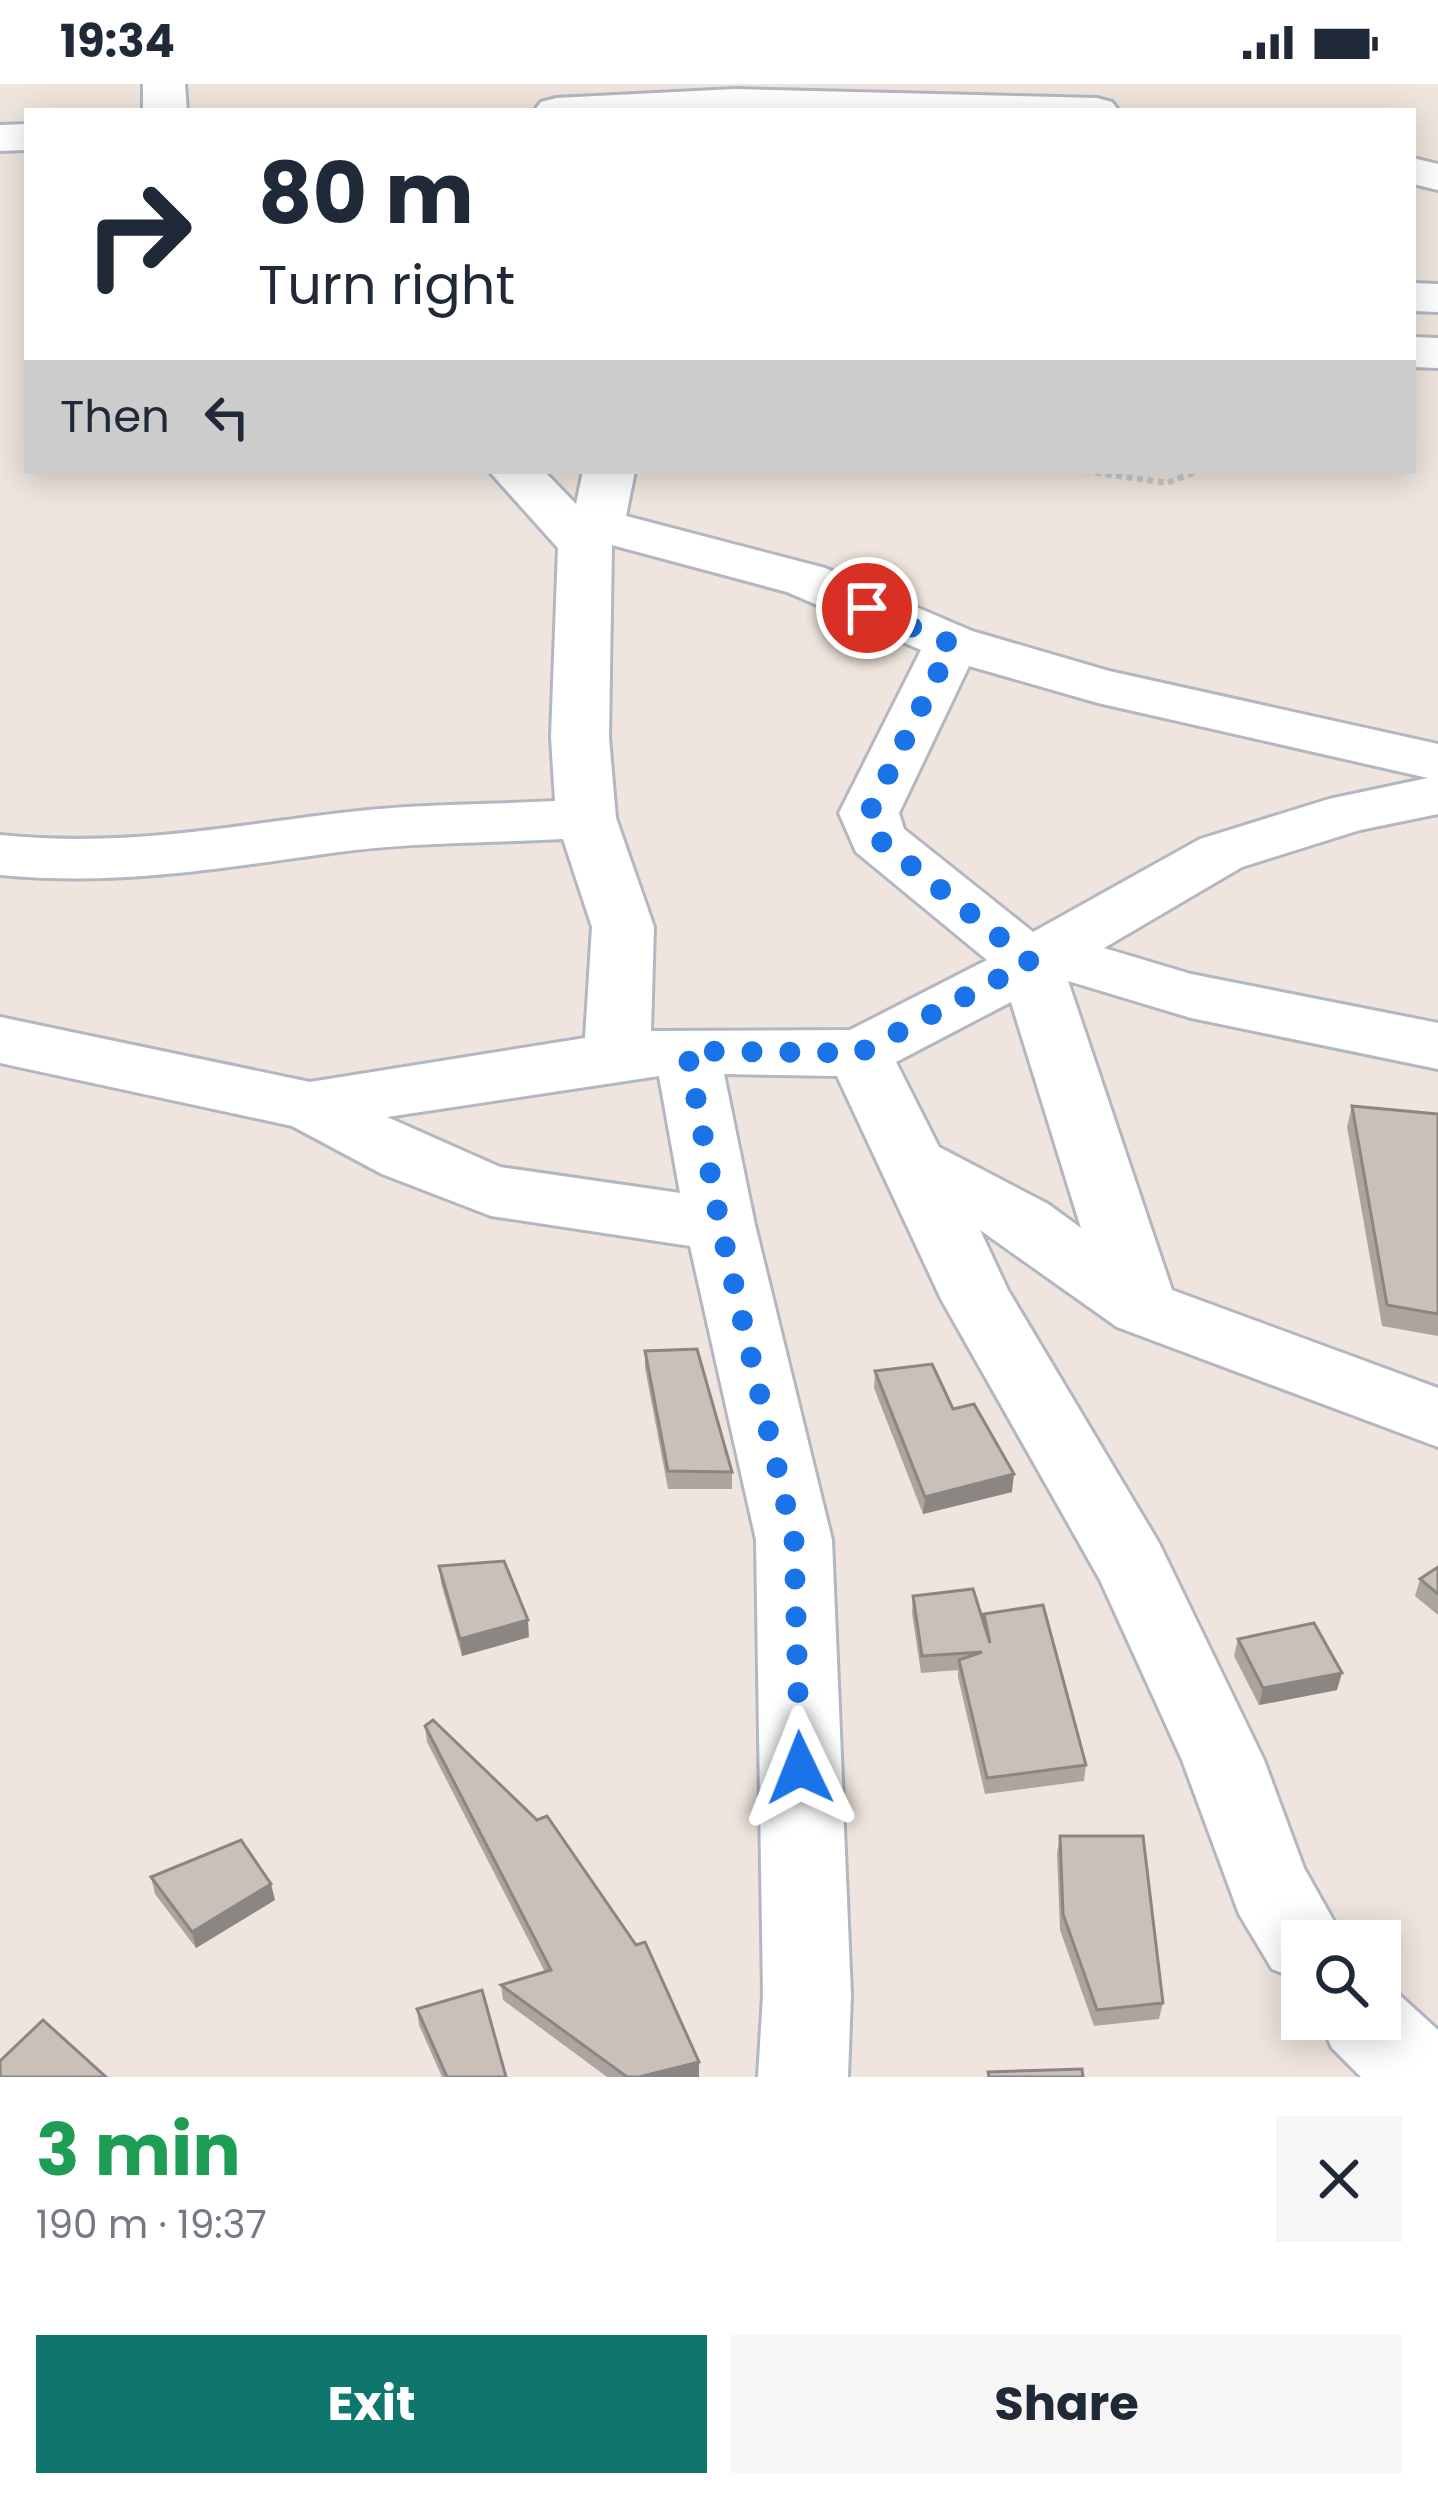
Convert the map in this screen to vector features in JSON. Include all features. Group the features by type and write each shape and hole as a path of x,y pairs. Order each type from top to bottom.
{"street":[{"path":"601,108 737,99 1006,108"},
{"path":"521,474 597,514 806,580 952,644 1098,686 1438,763"},
{"path":"597,514 580,737 586,818 623,927 617,1055"},
{"path":"952,644 869,813 877,838 1039,956 1169,992 1438,1046"},
{"path":"310,1106 617,1055 859,1053 1221,854 1350,813 1438,795"},
{"path":"0,855 73,862 146,859 245,849 334,833 586,818"},
{"path":"1039,956 1142,1308"},
{"path":"0,1040 310,1106 406,1156 491,1191 720,1225"},
{"path":"687,1051 720,1225 794,1540 807,1995 803,2077"},
{"path":"859,1053 976,1299 1132,1566 1223,1760 1269,1887 1289,1920"},
{"path":"914,1164 1023,1222 1142,1308 1438,1418"},
{"path":"1385,2040 1424,2077"}],"path":[{"path":"1105,474 1166,483 1190,474"}],"building":[{"path":"1352,1106 1438,1114 1438,1314 1387,1305"},
{"path":"697,1349 732,1472 668,1471 645,1351"},
{"path":"932,1364 953,1409 974,1404 1014,1474 925,1497 875,1371"},
{"path":"504,1561 528,1620 460,1639 439,1566"},
{"path":"1438,1567 1438,1594 1420,1579"},
{"path":"973,1589 990,1643 984,1614 1043,1605 1086,1765 987,1778 959,1660 982,1652 922,1656 913,1596"},
{"path":"1314,1623 1342,1673 1263,1688 1238,1639"},
{"path":"433,1720 537,1820 547,1816 636,1945 645,1942 699,2062 627,2077 501,1985 551,1970 425,1726"},
{"path":"1060,1836 1143,1836 1163,2003 1097,2010 1063,1914"},
{"path":"241,1840 271,1884 192,1932 151,1877"},
{"path":"482,1990 506,2077 447,2077 417,2009"},
{"path":"43,2020 106,2077 0,2077 0,2061"},
{"path":"1082,2069 1083,2077 989,2077 988,2072"}],"route":[{"path":"800,1768 794,1540 720,1225 687,1051 859,1053 1030,962 877,838 869,813 952,644 867,608"}]}
